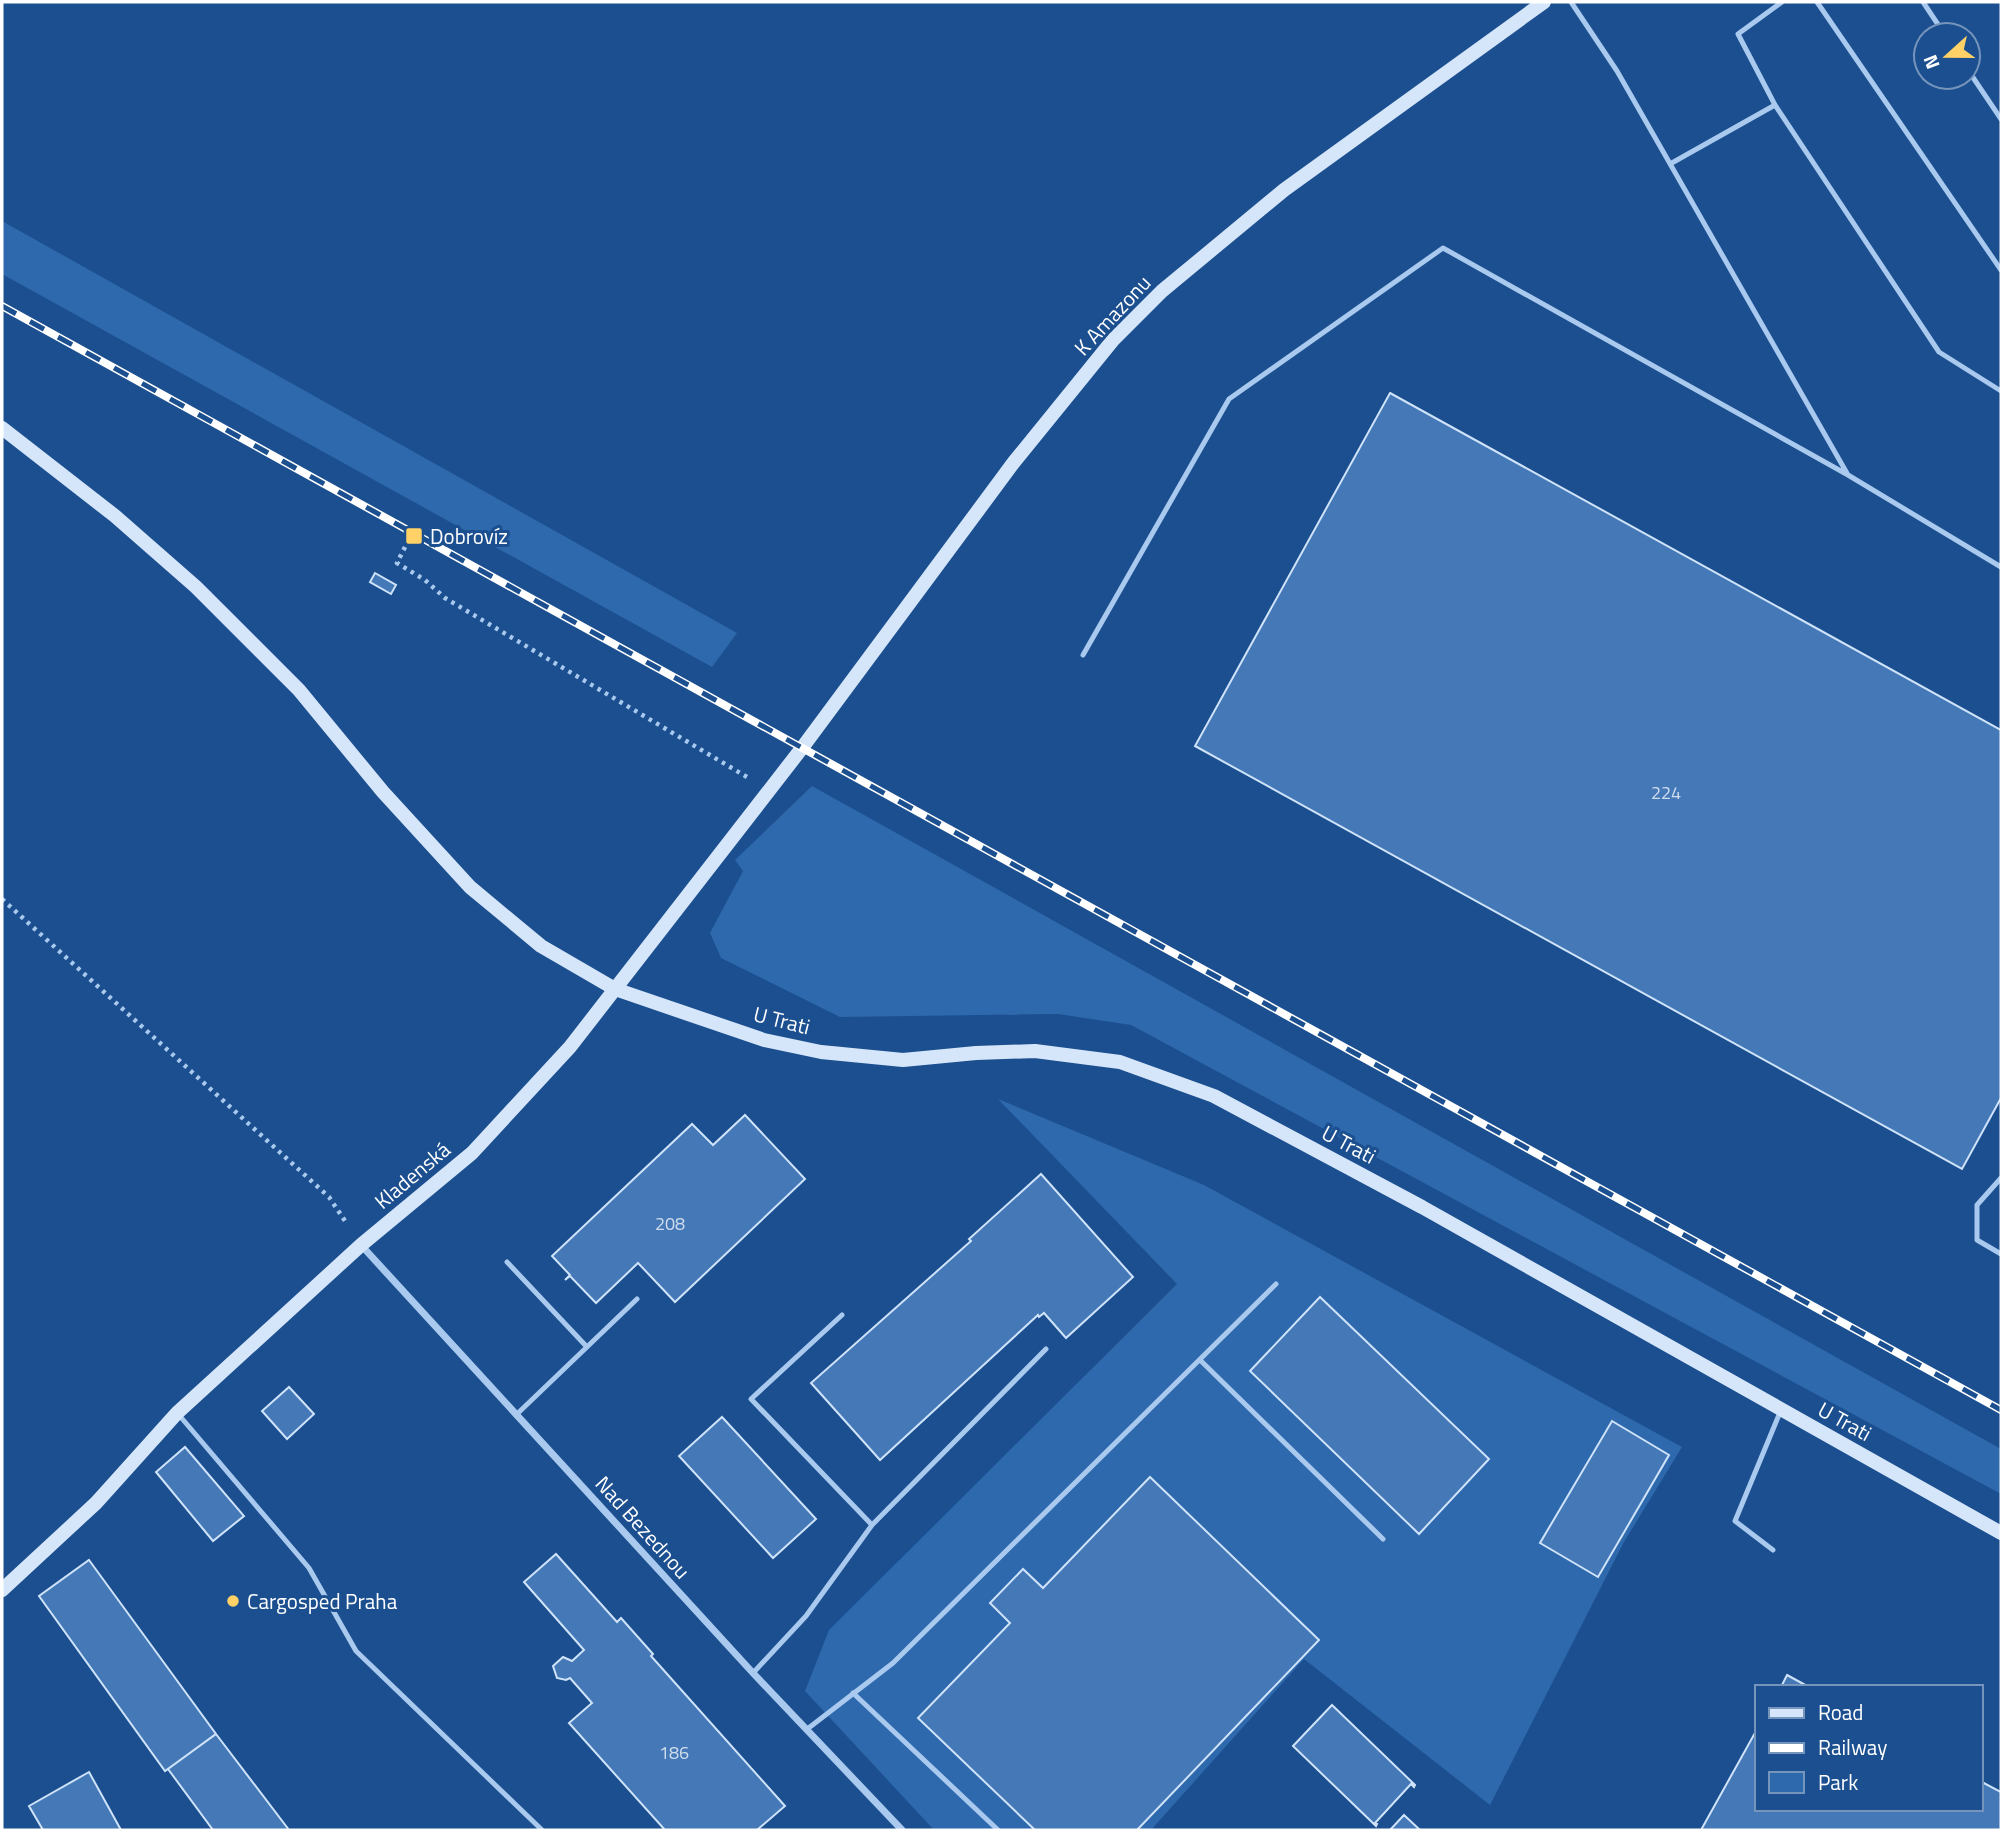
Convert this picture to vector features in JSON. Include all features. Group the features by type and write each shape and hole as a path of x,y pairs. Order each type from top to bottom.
{"street":[{"name":"K Amazonu","path":"802,747 1014,462 1113,340 1152,301 1284,190 1544,2"},
{"name":"U Trati","path":"2,428 105,508 196,587 299,690 383,792 470,887 541,946 615,989 764,1040 821,1052 903,1060 1035,1051 1120,1062 1214,1096 1434,1213 2001,1533"},
{"name":"Kladenská","path":"2,1590 96,1503 177,1413 361,1245 471,1153 570,1046 802,747"},
{"name":"Nad Bezednou","path":"361,1245 753,1673 902,1830"}],"lane":[{"path":"1571,2 1616,71 1848,475"},
{"path":"1782,2 1738,34 1775,105 1939,352 2001,391"},
{"path":"1817,2 2001,270"},
{"path":"1923,2 1936,21"},
{"path":"1982,91 2001,119"},
{"path":"1670,164 1775,105"},
{"path":"1083,655 1229,398 1443,248 1848,475 2001,567"},
{"path":"2001,1178 1977,1205 1977,1240 2001,1254"},
{"path":"507,1262 587,1347"},
{"path":"806,1730 894,1663 1276,1284"},
{"path":"516,1415 637,1299"},
{"path":"842,1315 751,1399 872,1525"},
{"path":"753,1673 806,1616 872,1525 1046,1349"},
{"path":"1200,1360 1383,1539"},
{"path":"1773,1550 1735,1521 1782,1409"},
{"path":"177,1413 309,1568 356,1651 542,1830"},
{"path":"853,1693 998,1830"}],"path":[{"path":"405,547 397,563 425,580 445,598 729,765 768,791"},
{"path":"2,899 329,1197 361,1245"}],"green space":[{"path":"2,221 737,633 712,667 2,274"},
{"path":"812,786 2001,1449 2001,1494 1131,1025 1058,1014 840,1017 721,958 710,933 743,871 735,860"},
{"path":"998,1099 1204,1185 1682,1447 1624,1542 1490,1805 1304,1659 1151,1830 934,1830 805,1691 829,1630 1177,1284"}],"building":[{"path":"1390,393 2001,730 2001,1098 1962,1169 1195,746"},
{"path":"375,573 396,585 391,594 370,582"},
{"path":"745,1115 805,1179 675,1302 638,1263 596,1303 570,1276 565,1280 570,1275 552,1256 692,1124 713,1145"},
{"path":"1041,1174 1133,1277 1066,1338 1044,1313 1039,1317 1038,1315 880,1460 811,1383 971,1241 969,1239"},
{"path":"1320,1297 1489,1459 1419,1534 1250,1371"},
{"path":"289,1387 314,1414 287,1439 262,1411"},
{"path":"722,1417 816,1519 773,1558 679,1456"},
{"path":"1612,1421 1669,1455 1598,1577 1540,1543"},
{"path":"185,1447 244,1516 213,1541 156,1472"},
{"path":"1150,1477 1319,1640 1137,1830 1035,1830 918,1718 1010,1623 990,1603 1023,1569 1043,1588"},
{"path":"556,1554 617,1622 621,1618 653,1654 651,1656 785,1806 757,1830 665,1830 569,1723 592,1703 570,1678 557,1678 553,1666 563,1657 572,1661 584,1650 524,1582"},
{"path":"89,1560 216,1734 165,1771 39,1596"},
{"path":"1787,1675 1805,1685 1782,1685"},
{"path":"1332,1705 1415,1785 1414,1787 1411,1784 1375,1823 1376,1826 1293,1746"},
{"path":"1755,1733 1755,1811 1982,1811 1982,1782 2001,1792 2001,1830 1701,1830"},
{"path":"216,1734 289,1830 213,1830 168,1769"},
{"path":"89,1772 121,1830 43,1830 29,1806"},
{"path":"1404,1815 1420,1830 1390,1830"}],"railway":[{"path":"2,306 2001,1410"}],"place":[{"name":"Dobrovíz","path":"414,536"},
{"name":"Cargosped Praha","path":"233,1601"}]}
